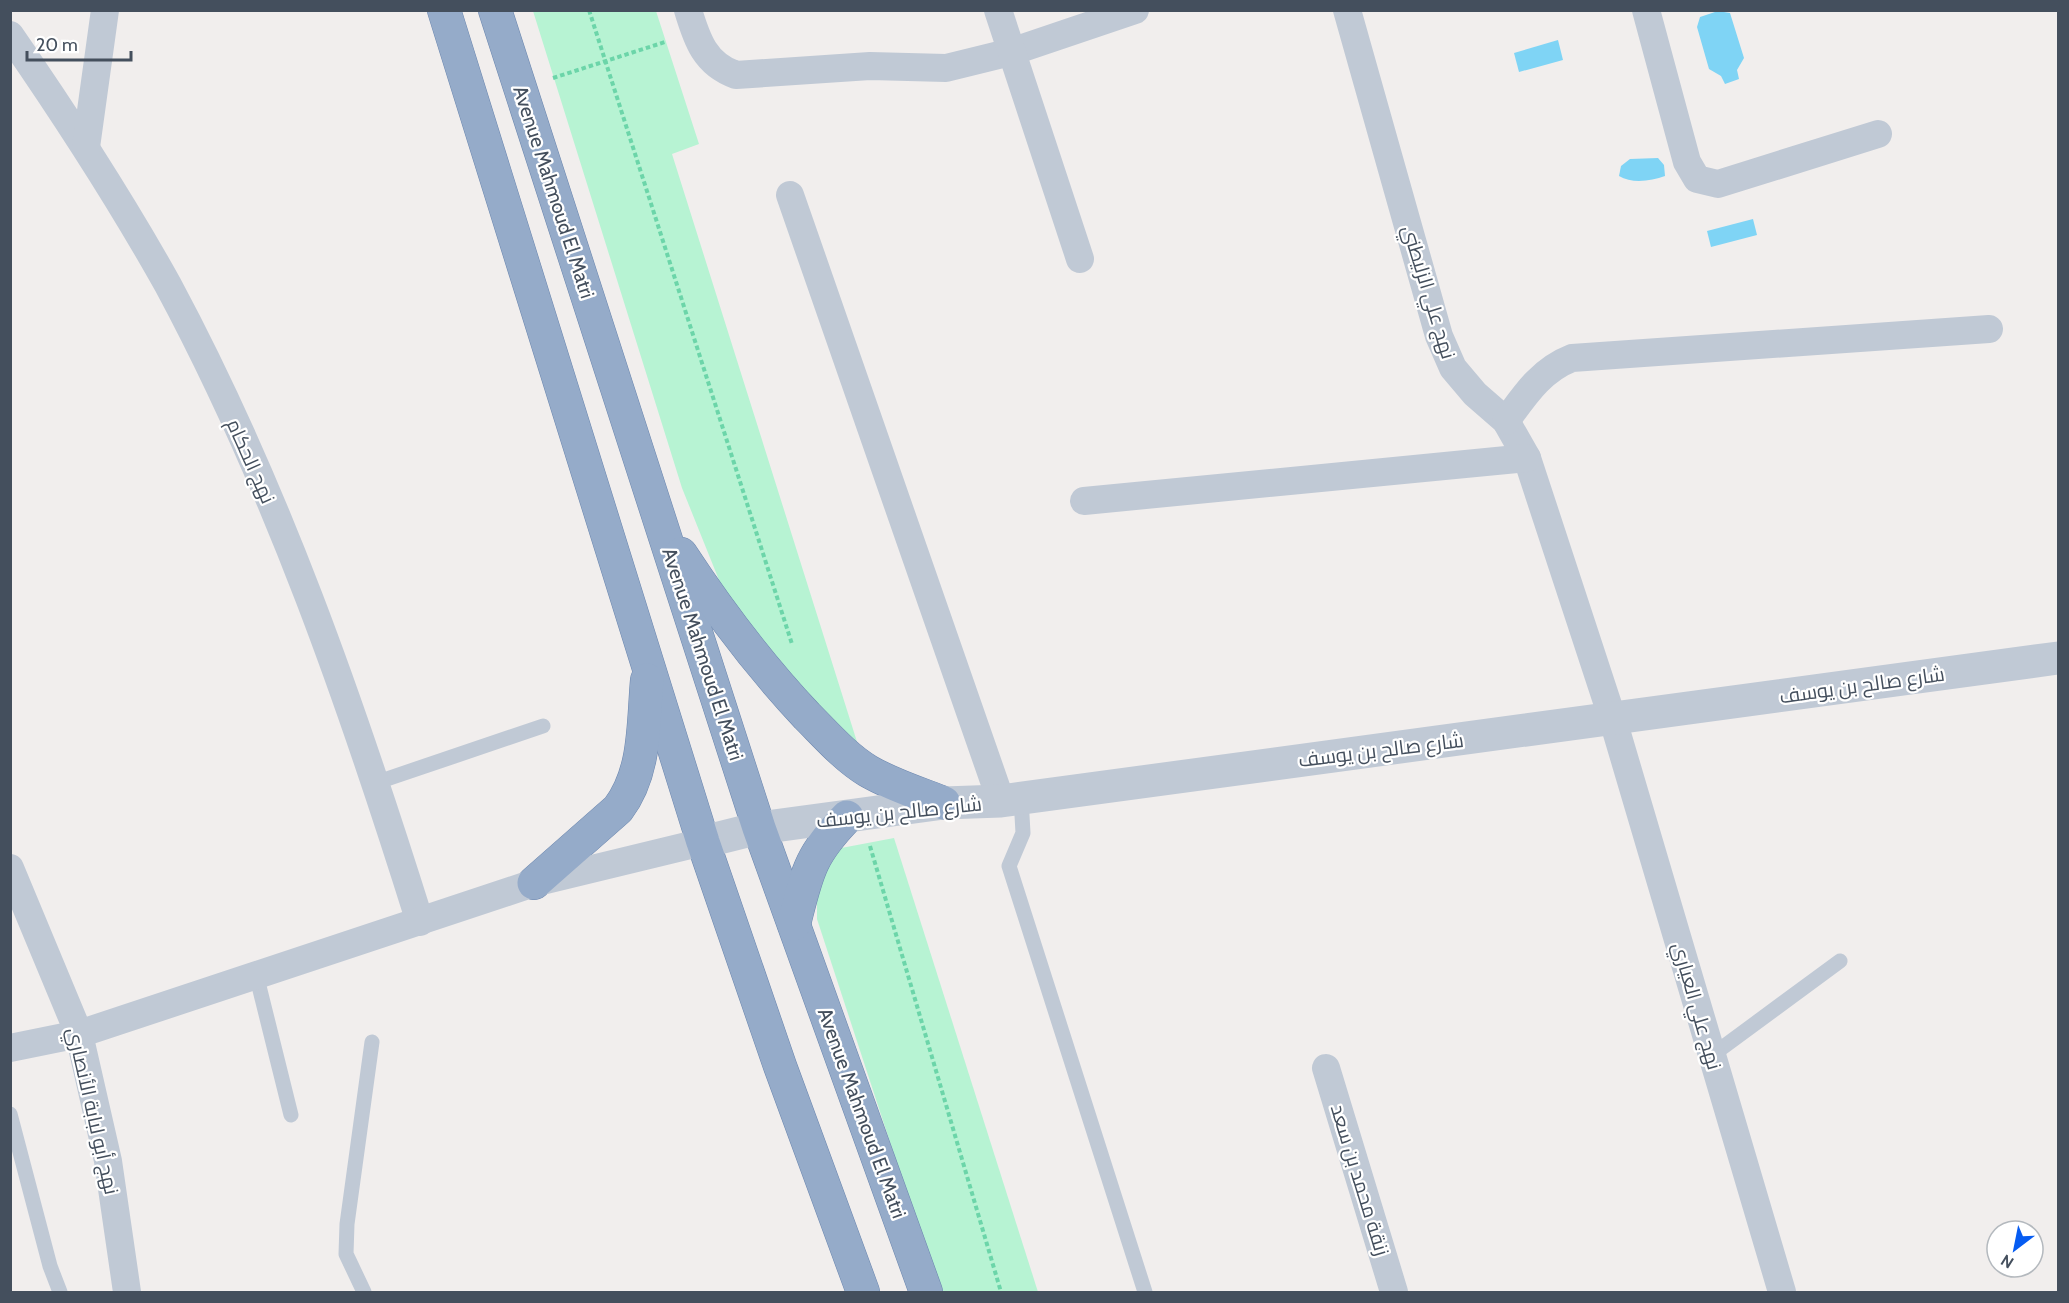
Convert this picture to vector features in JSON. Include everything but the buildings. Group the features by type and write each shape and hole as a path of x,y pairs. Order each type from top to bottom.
{"highway":[{"path":"444,10 704,842 780,1066 863,1293"},
{"name":"Avenue Mahmoud El Matri","path":"495,10 759,828 926,1293"},
{"path":"660,522 743,643 782,690 832,742 867,770 904,788 944,803"},
{"path":"534,883 618,809 629,795 638,772 649,660"},
{"path":"794,924 812,860 827,837 847,817"}],"street":[{"path":"86,147 105,10"},
{"path":"998,10 1080,259"},
{"path":"691,22 703,51 720,69 736,75 870,66 946,68 1011,52 1135,10"},
{"name":"نهج علي الزليطني","path":"1347,10 1439,336 1453,368 1475,394 1506,421 1527,458 1613,720"},
{"path":"1646,10 1687,162 1697,179 1718,184 1878,134"},
{"name":"نهج الحكام","path":"10,35 86,147 168,286 233,418 289,547 375,783 420,922"},
{"path":"790,195 1011,799"},
{"path":"1506,421 1542,375 1572,358 1989,329"},
{"path":"1084,501 1527,458"},
{"name":"شارع صالح بن يوسف","path":"704,842 759,828 944,803 1011,799 1613,720 2058,658"},
{"name":"نهج علي العياري","path":"1613,720 1782,1293"},
{"path":"10,1048 79,1034 534,883 704,842"},
{"name":"نهج أبو لبابة الأنصاري","path":"10,868 79,1034 108,1161 127,1293"},
{"name":"زنقة محمد بن سعد","path":"1326,1068 1394,1293"}],"lane":[{"path":"375,783 543,726"},
{"path":"1011,799 1023,833 1009,866 1145,1293"},
{"path":"1711,1056 1840,961"},
{"path":"256,974 291,1116"},
{"path":"363,1293 346,1254 347,1224 372,1042"},
{"path":"10,1114 60,1293"}],"path":[{"path":"521,89 691,22"}],"green space":[{"path":"533,11 656,11 699,144 672,154 858,745 778,665 721,585 682,488"},
{"path":"894,838 1038,1292 939,1292 817,919 817,877 836,849"}],"water":[{"path":"1718,11 1730,13 1744,58 1737,70 1739,79 1725,84 1721,76 1709,69 1697,27 1700,17"},
{"path":"1558,40 1563,60 1519,72 1514,53"},
{"path":"1658,158 1664,165 1665,176 1642,181 1624,179 1619,176 1621,166 1630,159"},
{"path":"1753,219 1757,235 1711,247 1707,231"}]}
